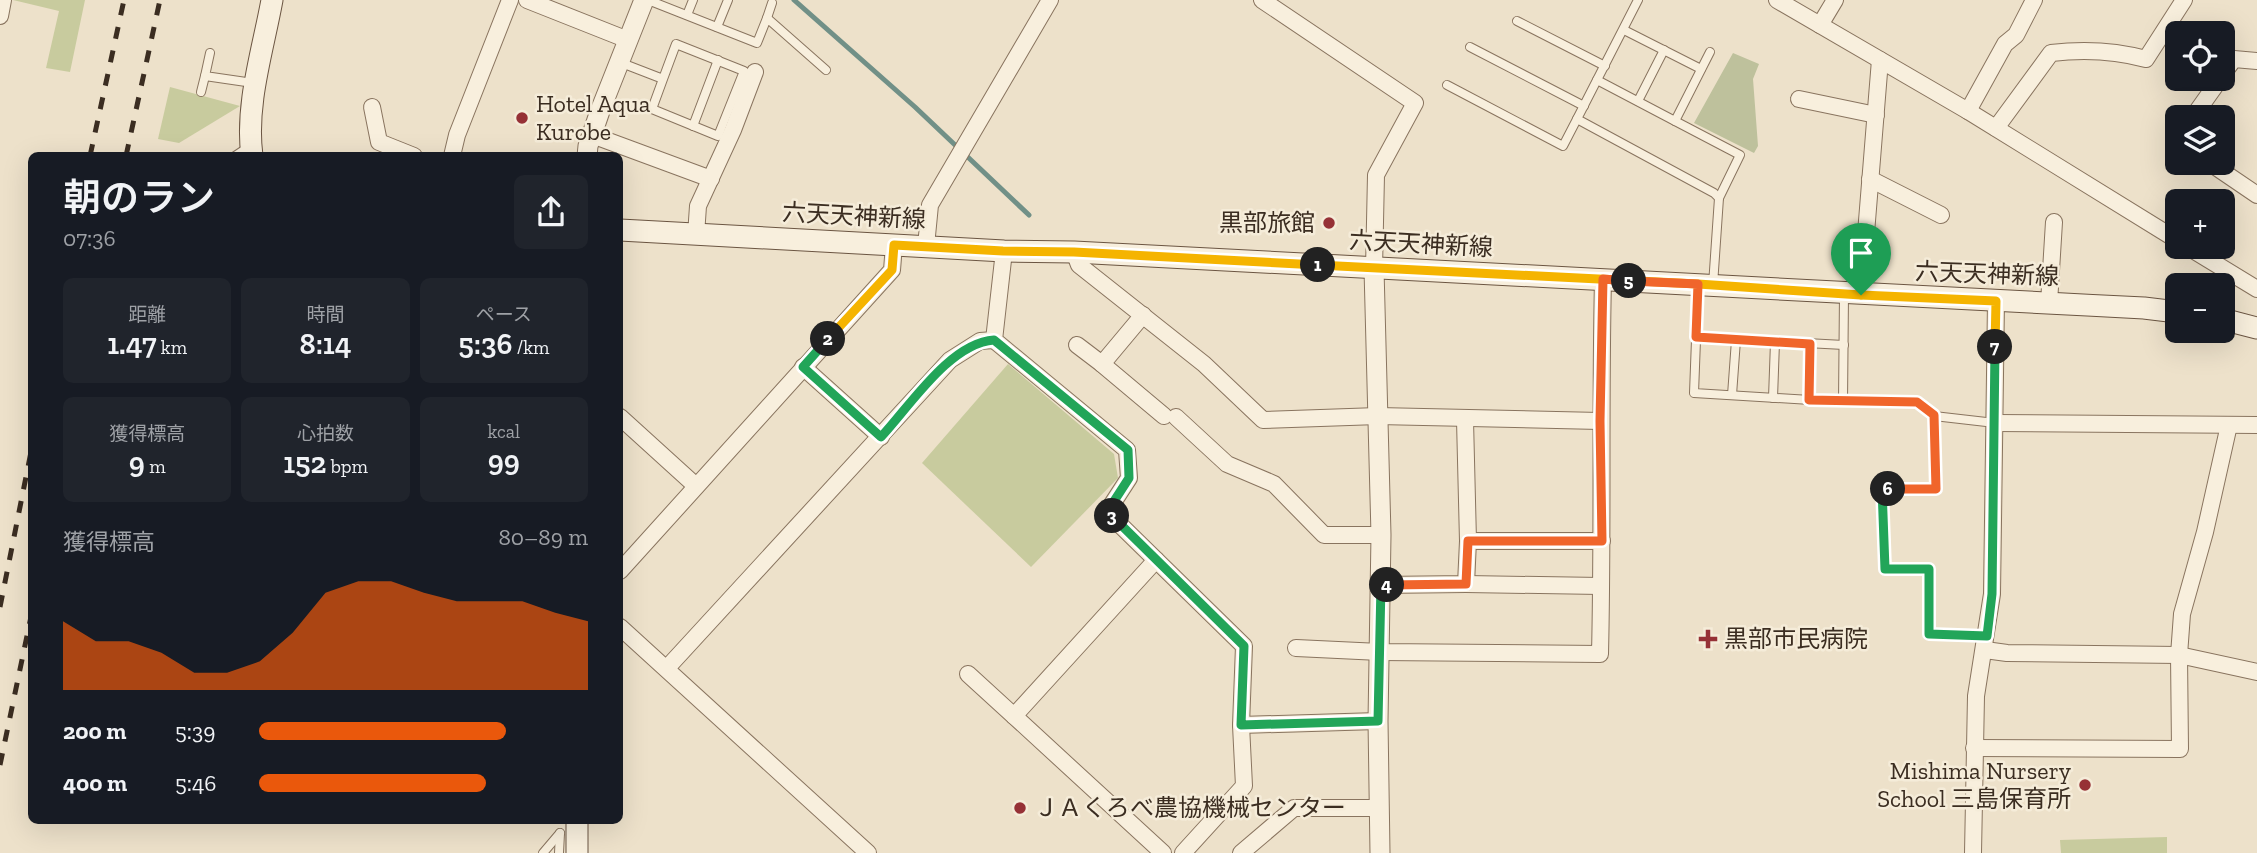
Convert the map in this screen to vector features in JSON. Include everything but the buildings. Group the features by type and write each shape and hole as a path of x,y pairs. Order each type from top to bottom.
{"main road":[{"path":"246,152 272,0"},
{"name":"六天天神新線","path":"623,230 1603,279 2165,311"},
{"path":"2235,322 2257,328"},
{"path":"578,824 578,853"}],"street":[{"path":"0,16 3,0"},
{"path":"453,152 457,135 510,0"},
{"path":"527,0 628,40"},
{"path":"588,152 619,62 646,0"},
{"path":"926,246 930,205 1050,0"},
{"path":"1777,0 1968,111 2165,233"},
{"path":"1820,25 1835,0"},
{"path":"1996,128 2051,53 2080,50 2116,51 2146,59 2185,0"},
{"path":"1264,1 1415,103 1376,175 1374,269 1381,535 1378,721 1380,853"},
{"path":"1968,111 2005,44 2016,35 2032,1"},
{"path":"2235,59 2257,61"},
{"path":"1852,295 1870,179 1880,60"},
{"path":"696,235 698,206 733,130 755,72"},
{"path":"1799,99 1876,115"},
{"path":"372,107 379,142 404,152"},
{"path":"592,135 711,179"},
{"path":"2228,175 2257,195"},
{"path":"1870,179 1941,215"},
{"path":"2049,303 2054,222"},
{"path":"623,567 892,270 894,245"},
{"path":"994,340 1003,251"},
{"path":"1074,252 1079,265 1143,314 1263,420 1378,416 1600,421"},
{"path":"2208,259 2257,289"},
{"path":"1296,648 1380,652 1600,654 1603,279"},
{"path":"1973,853 1976,695 1992,594 1996,301"},
{"path":"1102,365 1143,314"},
{"path":"667,668 950,360 980,341 994,340 1128,450 1129,478 1107,512 1244,646 1241,725 1244,786 1183,853"},
{"path":"1077,345 1227,464 1274,485 1324,535 1381,535"},
{"path":"803,367 881,437"},
{"path":"623,420 696,486"},
{"path":"1465,420 1468,541 1466,584"},
{"path":"1995,422 2257,425"},
{"path":"1974,748 2180,748 2179,655 2182,614 2205,532 2229,425"},
{"path":"1468,541 1602,541"},
{"path":"1014,716 1156,560"},
{"path":"1381,585 1601,586"},
{"path":"623,630 868,853"},
{"path":"1986,643 2007,653 2179,655 2257,672"},
{"path":"968,674 1163,853"},
{"path":"1241,725 1378,721"},
{"path":"1241,853 1294,808 1379,808"}],"lane":[{"path":"646,0 757,43 772,3"},
{"path":"687,15 693,0"},
{"path":"717,27 728,0"},
{"path":"1447,85 1563,146 1639,0"},
{"path":"767,18 826,69"},
{"path":"1517,21 1605,66"},
{"path":"1624,30 1702,69"},
{"path":"676,44 718,60 744,71 718,136 652,109 676,44"},
{"path":"1470,47 1584,106"},
{"path":"1638,101 1664,50"},
{"path":"1675,121 1710,52"},
{"path":"201,92 209,53"},
{"path":"693,126 718,60"},
{"path":"619,62 663,79"},
{"path":"205,76 256,83"},
{"path":"1597,80 1740,155 1719,198 1696,337 1694,393 1843,402 1917,402 1934,415 1995,422"},
{"path":"1577,119 1719,198"},
{"path":"1843,402 1844,345 1852,295"},
{"path":"1696,337 1844,345"},
{"path":"1732,395 1736,340"},
{"path":"1773,398 1775,342"},
{"path":"1809,400 1810,344"},
{"path":"1934,415 1936,489 1882,488 1885,569 1929,569 1929,634 1986,643"},
{"path":"543,853 560,833 559,853"}],"green space":[{"path":"13,0 85,0 70,72 46,68 59,11"},
{"path":"1733,53 1759,64 1753,79 1758,146 1754,153 1694,123"},
{"path":"170,87 240,106 179,143 158,139"},
{"path":"1008,364 1114,454 1118,478 1031,567 922,463"},
{"path":"2167,837 2167,853 2061,853 2060,840"}],"waterway":[{"path":"794,0 915,107 1029,215"}],"railway":[{"path":"91,152 124,0"},
{"path":"127,152 160,0"},
{"path":"0,607 28,467"},
{"path":"0,765 28,631"}],"place":[{"name":"Hotel Aqua Kurobe","path":"522,118"},
{"name":"黒部旅館","path":"1329,223"},
{"name":"黒部市民病院","path":"1708,639"},
{"name":"Mishima Nursery School 三島保育所","path":"2085,785"},
{"name":"ＪＡくろべ農協機械センター","path":"1020,808"}],"route":[{"path":"1861,295 1698,284 1603,279 894,245 892,270 803,367 881,437 950,360 980,341 994,340 1128,450 1129,478 1107,512 1244,646 1241,725 1378,721 1381,585 1466,584 1468,541 1602,541 1600,421 1603,279 1698,284 1696,337 1810,344 1809,400 1917,402 1934,415 1936,489 1882,488 1885,569 1929,569 1929,634 1987,636 1992,594 1996,301 1861,295"}]}
